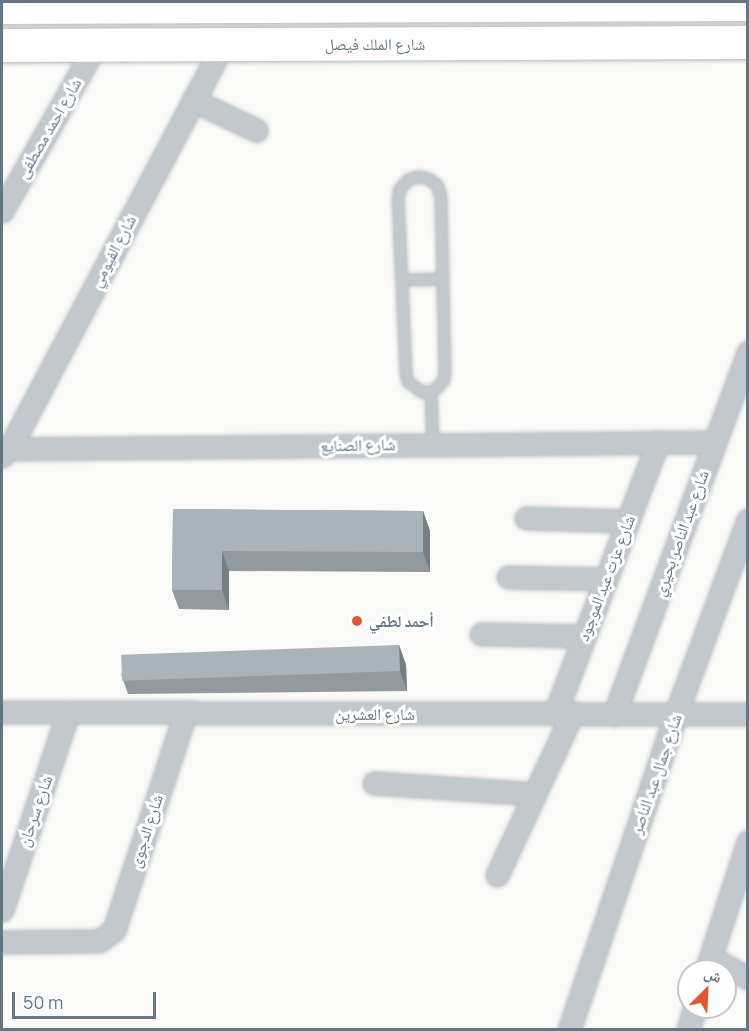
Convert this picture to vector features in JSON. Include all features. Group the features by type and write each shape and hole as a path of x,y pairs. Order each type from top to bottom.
{"main road":[{"path":"2,7 69,4 747,4"},
{"path":"545,4 558,15 560,22 560,30 550,43"},
{"path":"605,4 600,21 602,30 614,42"},
{"name":"شارع الملك فيصل","path":"2,45 747,42"}],"street":[{"name":"شارع الفيومي","path":"4,451 223,44"},
{"name":"شارع احمد مصطفى","path":"2,211 96,45"},
{"path":"193,100 256,130"},
{"name":"شارع عبد الناصر بحيري","path":"614,715 747,352"},
{"name":"شارع عزت عبد الموجود","path":"496,875 534,794 563,714 584,636 658,442"},
{"name":"شارع الصنايع","path":"4,451 714,442"},
{"path":"526,518 628,520"},
{"name":"شارع جمال عبد الناصر","path":"569,1029 675,716 747,520"},
{"path":"508,577 606,579"},
{"path":"481,634 584,636"},
{"name":"شارع العشرين","path":"2,712 675,716 747,714"},
{"name":"شارع سرحان","path":"2,910 68,713"},
{"name":"شارع الدجوى","path":"2,942 99,941 114,930 185,714"},
{"path":"374,783 534,794"},
{"path":"711,959 747,842"}],"lane":[{"path":"418,177 429,179 438,186 441,197 443,279 444,380 431,392 422,392 414,388 406,373 398,200 400,189 408,180 418,177"},
{"path":"402,280 443,279"},
{"path":"431,392 433,445"}],"building":[{"path":"173,509 423,511 423,552 222,551 222,590 172,590"},
{"path":"399,645 400,671 122,681 121,655"}],"place":[{"name":"أحمد لطفي","path":"357,621"}]}
